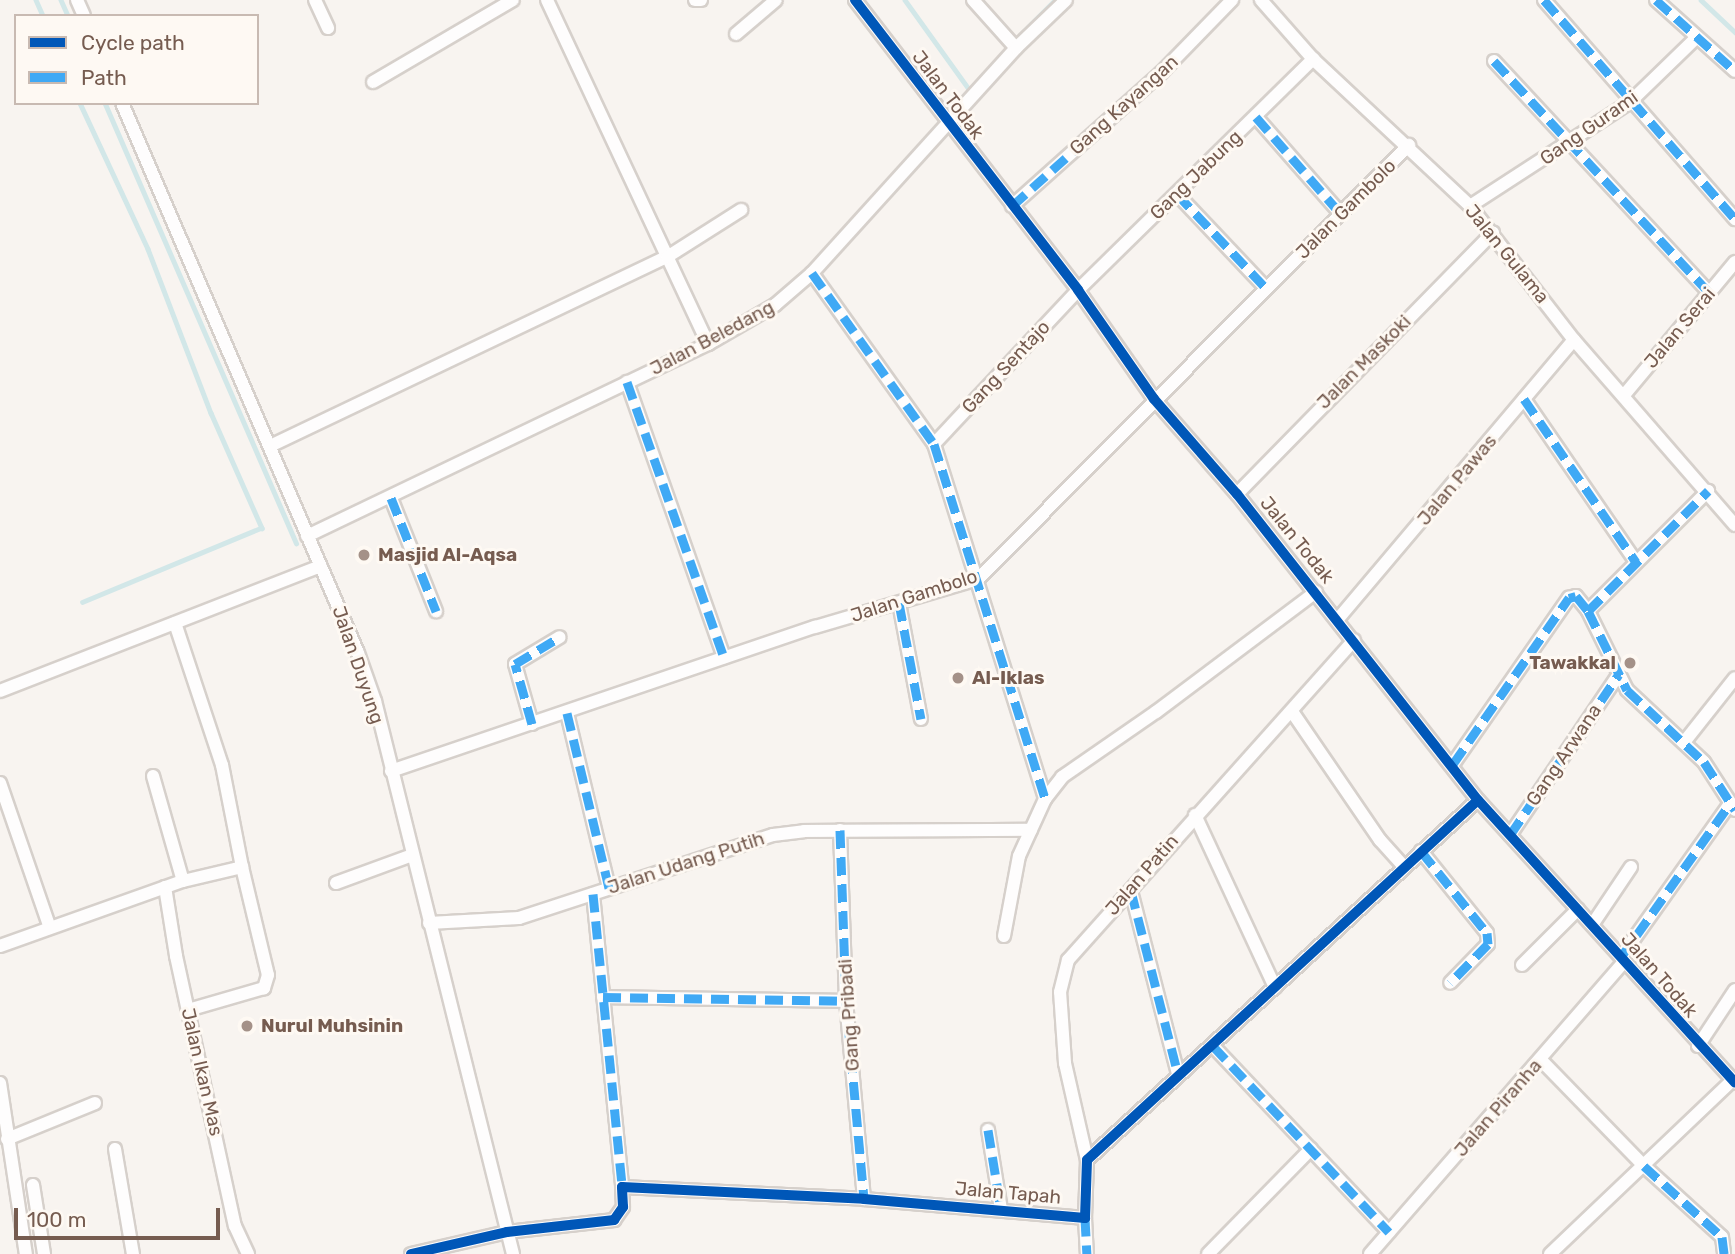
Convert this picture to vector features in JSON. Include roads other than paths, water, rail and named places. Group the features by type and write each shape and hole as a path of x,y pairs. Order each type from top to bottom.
{"street":[{"path":"315,0 328,28"},
{"path":"373,82 513,0"},
{"path":"547,0 708,344"},
{"path":"695,0 701,0"},
{"path":"736,34 776,0"},
{"name":"Jalan Todak","path":"855,0 946,123 1078,290 1154,399 1237,494 1338,619 1453,764 1478,800 1698,1046 1734,1081"},
{"path":"973,0 1016,48"},
{"name":"Jalan Beledang","path":"307,536 708,344 775,305 812,273 946,123 1016,48 1066,0"},
{"name":"Gang Kayangan","path":"1012,206 1161,74 1232,0"},
{"path":"1544,0 1630,102 1735,219"},
{"path":"1656,0 1735,71"},
{"name":"Jalan Gulama","path":"1267,2 1313,59 1409,145 1470,206 1574,340 1625,394 1735,525"},
{"name":"Gang Gurami","path":"1470,206 1571,145 1630,102 1698,37"},
{"name":"Gang Jabung","path":"1078,290 1313,59"},
{"path":"1494,61 1709,292"},
{"name":"Jalan Duyung","path":"123,105 371,689 513,1254"},
{"path":"1256,117 1341,214"},
{"name":"Jalan Gambolo","path":"391,771 567,713 724,657 978,579 1409,145"},
{"path":"1177,194 1266,288"},
{"path":"270,446 667,257 741,210"},
{"name":"Jalan Maskoki","path":"1237,494 1493,233"},
{"name":"Jalan Serai","path":"1625,394 1735,262"},
{"path":"812,273 934,444 1045,800"},
{"name":"Gang Sentajo","path":"934,444 1078,290"},
{"name":"Jalan Pawas","path":"1338,619 1574,340"},
{"path":"627,382 724,657"},
{"path":"1524,400 1636,562"},
{"path":"1588,611 1708,491"},
{"path":"391,498 436,611"},
{"path":"0,691 321,566"},
{"path":"1004,936 1015,871 1031,830 1045,800 1071,767 1156,712 1316,592"},
{"path":"1453,764 1569,598 1578,597 1588,611 1627,690 1685,741 1704,762 1732,807"},
{"path":"899,603 921,719"},
{"path":"175,623 222,765 242,867 268,975 264,988 188,1010"},
{"path":"532,724 515,666 560,638"},
{"name":"Jalan Patin","path":"1087,1160 1065,1063 1062,975 1080,944 1131,891 1195,815 1293,713 1354,640"},
{"name":"Gang Arwana","path":"1510,835 1619,674"},
{"path":"1685,741 1735,678"},
{"path":"567,713 609,888"},
{"path":"1293,713 1380,840 1405,867"},
{"path":"153,776 183,881"},
{"path":"0,783 50,928"},
{"path":"1087,1160 1478,800"},
{"name":"Jalan Piranha","path":"1370,1254 1623,959 1732,807"},
{"path":"1195,815 1275,987"},
{"name":"Jalan Udang Putih","path":"429,923 519,918 773,835 840,830 1031,830"},
{"name":"Gang Pribadi","path":"840,830 846,1001 864,1199"},
{"path":"1422,851 1487,933 1488,944 1450,983"},
{"path":"336,883 412,855"},
{"path":"0,946 183,881 242,867"},
{"path":"1592,925 1631,867"},
{"name":"Jalan Ikan Mas","path":"165,887 188,1010 235,1226 248,1254"},
{"path":"1131,891 1178,1074"},
{"path":"411,1254 507,1232 614,1220 623,1207 593,894"},
{"path":"1522,965 1577,909"},
{"path":"1698,1046 1735,990"},
{"path":"603,996 846,1001"},
{"path":"1213,1046 1389,1232"},
{"path":"1540,1059 1644,1167 1722,1237 1724,1254"},
{"path":"1550,1254 1734,1081"},
{"path":"1,1091 4,1134 26,1254"},
{"path":"4,1134 95,1103"},
{"path":"988,1130 1001,1209"},
{"path":"115,1149 133,1254"},
{"path":"1208,1254 1311,1149"},
{"name":"Jalan Tapah","path":"622,1187 864,1199 1085,1218 1087,1160"},
{"path":"33,1185 44,1254"},
{"path":"1085,1218 1087,1254"},
{"path":"23,1237 41,1234"}],"waterway":[{"path":"36,0 42,14"},
{"path":"61,0 67,14"},
{"path":"905,0 969,89"},
{"path":"1020,35 1055,0"},
{"path":"1701,0 1735,32"},
{"path":"951,110 1004,52"},
{"path":"81,105 148,249 211,413 262,528 83,602"},
{"path":"106,105 296,543"}],"place":[{"name":"Masjid Al-Aqsa","path":"364,555"},
{"name":"Tawakkal","path":"1630,663"},
{"name":"Al-Iklas","path":"958,678"},
{"name":"Nurul Muhsinin","path":"247,1026"}]}
